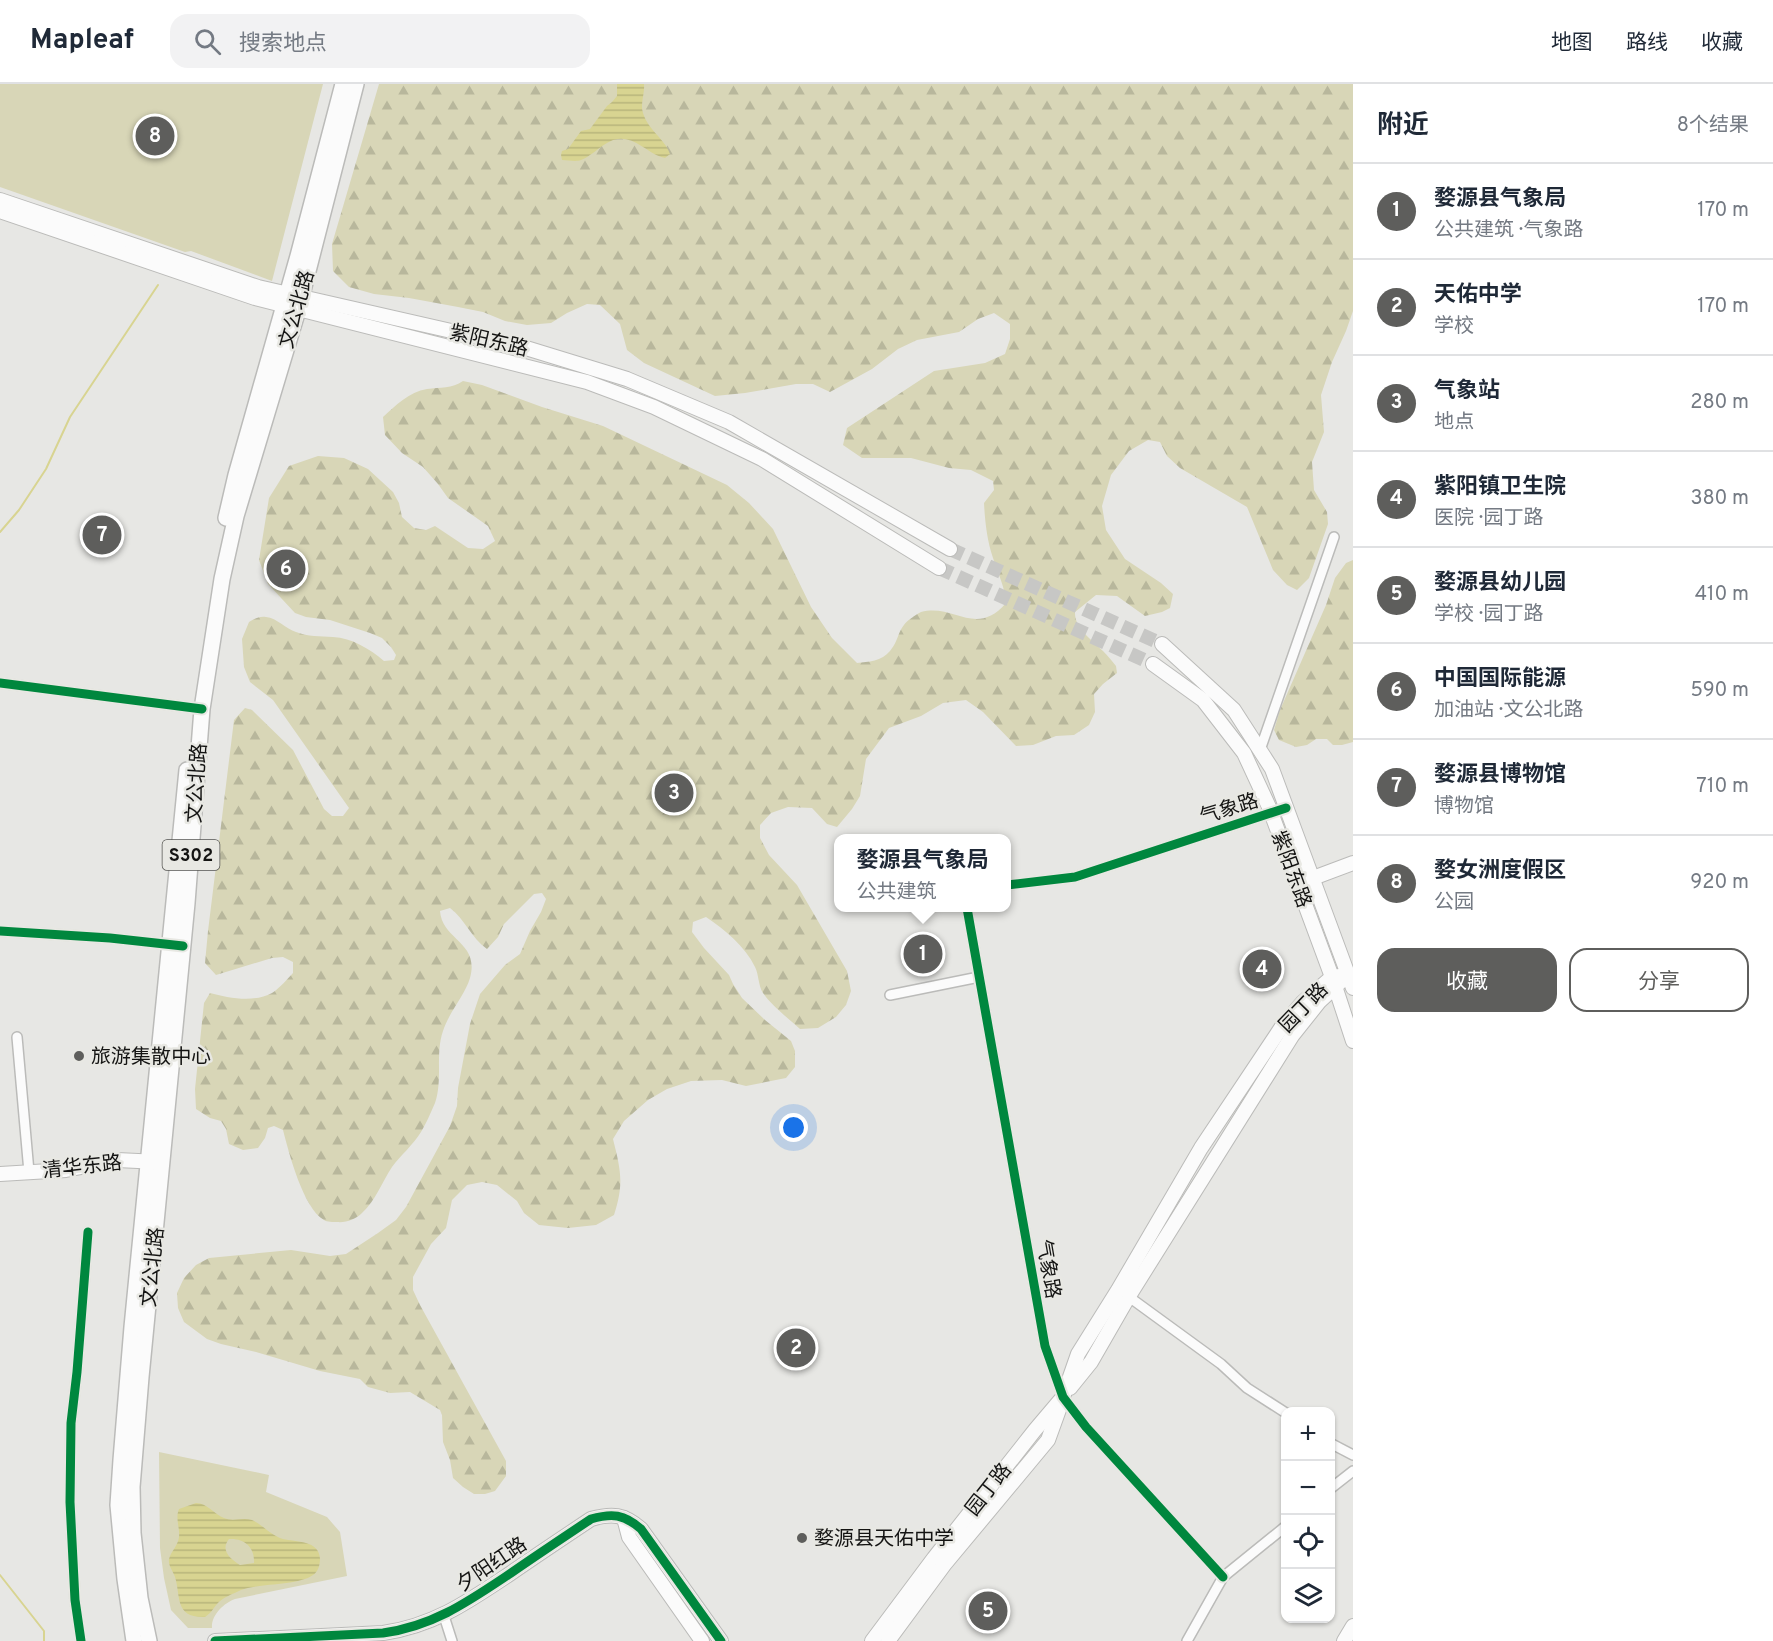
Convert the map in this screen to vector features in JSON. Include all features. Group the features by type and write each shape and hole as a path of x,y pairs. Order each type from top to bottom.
{"main road":[{"name":"文公北路","path":"292,302 343,84"},
{"name":"文公北路","path":"149,1641 140,1598 133,1533 132,1487 156,1162 211,584 236,475 292,302 356,84"},
{"name":"紫阳东路","path":"0,200 258,287 292,302 587,382 654,406 762,459 939,568"},
{"name":"紫阳东路","path":"0,211 255,298 292,302 526,348 627,379 729,422 950,549"},
{"name":"紫阳东路","path":"1162,644 1234,710 1272,769 1351,982"},
{"name":"紫阳东路","path":"1153,664 1203,700 1244,753 1272,814 1353,1041"},
{"path":"1297,884 1353,863"},
{"name":"园丁路","path":"888,1641 944,1565 1048,1440 1078,1354 1123,1293 1201,1148 1283,1025 1303,1002 1333,983 1351,982"},
{"name":"清华东路","path":"0,1174 66,1170 117,1160 156,1162"},
{"name":"文公北路","path":"134,1641 124,1579 118,1505 129,1360 156,1162"},
{"name":"园丁路","path":"872,1641 934,1558 1063,1397"},
{"name":"夕阳红路","path":"215,1641 402,1631 444,1616 471,1600 591,1519 607,1515 624,1518"},
{"path":"624,1518 629,1537 702,1641"},
{"path":"624,1518 642,1529 721,1641"},
{"path":"1344,1641 1353,1626"}],"street":[{"path":"1260,750 1334,537"},
{"path":"0,683 198,708"},
{"name":"气象路","path":"1011,885 1075,877 1286,808"},
{"name":"气象路","path":"968,912 1045,1346 1063,1397 1086,1427 1223,1577"},
{"path":"0,931 177,945"},
{"path":"890,995 979,977"},
{"path":"17,1037 29,1172"},
{"path":"81,1641 75,1600 71,1513 71,1423 88,1232"},
{"path":"1123,1293 1221,1364 1247,1388 1281,1410"},
{"path":"1335,1446 1353,1455"},
{"path":"1335,1485 1353,1471"},
{"path":"1187,1641 1223,1577 1281,1530"},
{"path":"444,1616 452,1641"}],"green space":[{"path":"0,84 323,84 272,281 191,251 185,252 0,187"},
{"path":"379,84 1353,84 1353,311 1321,395 1324,432 1312,462 1314,490 1327,512 1328,524 1309,578 1297,590 1287,585 1273,570 1247,507 1180,468 1167,456 1160,442 1148,440 1129,451 1111,475 1102,506 1106,530 1125,559 1161,583 1173,594 1170,608 1145,616 1117,596 1096,595 1075,612 1081,629 1113,662 1117,673 1094,694 1095,712 1089,725 1074,735 1056,736 1033,745 1016,746 983,712 966,700 943,703 921,716 889,728 866,759 860,796 837,827 827,824 812,808 788,807 771,813 760,825 760,838 769,855 797,885 847,971 851,991 846,1005 836,1017 818,1028 800,1029 763,993 751,959 734,939 706,917 693,922 692,932 729,975 742,998 791,1041 795,1051 795,1067 786,1078 746,1086 722,1080 691,1081 667,1089 648,1100 624,1121 613,1139 619,1169 619,1195 614,1215 596,1225 568,1228 539,1225 524,1213 517,1201 497,1185 482,1182 467,1185 452,1200 446,1228 431,1244 413,1277 413,1290 420,1305 506,1461 506,1476 495,1491 485,1494 474,1494 453,1478 450,1460 443,1442 440,1410 410,1392 390,1393 368,1387 360,1379 320,1371 207,1339 184,1322 178,1308 177,1293 184,1278 196,1265 209,1258 291,1250 330,1256 346,1254 396,1220 406,1207 450,1126 457,1106 458,1088 470,1024 480,994 505,965 520,954 546,899 542,893 534,894 504,924 498,937 487,949 450,908 440,911 447,929 470,956 472,966 470,978 443,1031 437,1094 423,1129 392,1167 371,1202 357,1217 344,1222 330,1222 316,1214 303,1192 283,1130 274,1126 268,1128 258,1148 243,1150 229,1144 226,1129 221,1121 210,1118 196,1109 195,1089 204,1003 210,993 233,998 257,998 275,991 293,973 293,962 283,957 272,958 216,975 205,963 234,720 245,708 252,710 293,750 324,809 332,816 343,816 349,808 273,700 250,682 244,667 242,639 249,622 259,617 270,618 301,634 340,638 354,642 367,648 384,661 394,660 396,655 382,638 370,633 330,620 295,613 268,584 259,560 269,498 289,466 318,456 344,458 368,469 393,492 399,503 402,517 414,528 426,530 435,526 468,548 483,549 495,541 488,526 448,498 423,467 402,453 385,435 383,417 403,400 420,391 450,387 463,381 482,385 603,426 727,485 749,503 773,529 811,607 832,638 857,663 875,660 890,651 904,625 921,612 933,610 975,619 985,618 1006,603 986,524 984,503 994,490 993,481 971,470 949,468 911,458 862,458 843,445 847,428 934,371 985,363 1005,354 1010,339 1010,324 994,313 978,319 959,332 917,340 898,349 872,369 830,392 813,384 796,384 715,396 644,363 627,350 620,324 600,305 587,304 551,323 527,325 505,321 483,312 374,294 349,287 333,271 332,244"},
{"path":"1353,560 1353,742 1333,745 1327,739 1316,739 1307,745 1296,747 1279,740 1274,730 1280,710 1326,605 1335,578 1346,563"},
{"path":"159,1452 269,1475 266,1492 327,1517 340,1532 347,1576 235,1599 219,1610 212,1623 212,1628 188,1628 171,1610 164,1578 160,1548"}],"shaded area":[{"path":"617,84 644,84 642,106 645,119 670,154 665,158 629,140 617,139 606,143 581,160 562,160 562,151 568,149 581,131 590,129 617,96"},
{"path":"200,1503 224,1518 252,1520 278,1537 311,1545 319,1553 318,1568 306,1579 241,1590 222,1599 205,1617 188,1614 183,1610 169,1562 179,1537 177,1516 179,1509","holes":["229,1539 244,1542 250,1548 253,1552 254,1563 240,1565 230,1557 226,1550 226,1543"]}],"waterway":[{"path":"0,532 19,510 46,469 70,417 158,285"},
{"path":"0,1575 44,1631 44,1641"}],"tunnel":[{"path":"950,549 1162,644"},
{"path":"939,568 1153,664"}],"cycle path":[{"path":"0,683 202,709"},
{"path":"1011,885 1075,877 1286,808"},
{"path":"968,912 1045,1346 1063,1397 1086,1427 1223,1577"},
{"path":"0,931 110,938 183,946"},
{"path":"81,1641 75,1600 70,1502 71,1423 88,1232"},
{"path":"215,1641 383,1633 419,1625 450,1611 496,1583 591,1519 605,1516 618,1516 629,1520 641,1529 721,1641"}],"place":[{"name":"婺女洲度假区","path":"155,136"},
{"name":"婺源县博物馆","path":"102,535"},
{"name":"中国国际能源","path":"286,569"},
{"name":"气象站","path":"674,793"},
{"name":"婺源县气象局","path":"923,954"},
{"name":"紫阳镇卫生院","path":"1262,969"},
{"name":"旅游集散中心","path":"79,1056"},
{"name":"天佑中学","path":"796,1348"},
{"name":"婺源县天佑中学","path":"802,1538"},
{"name":"婺源县幼儿园","path":"988,1611"}]}
